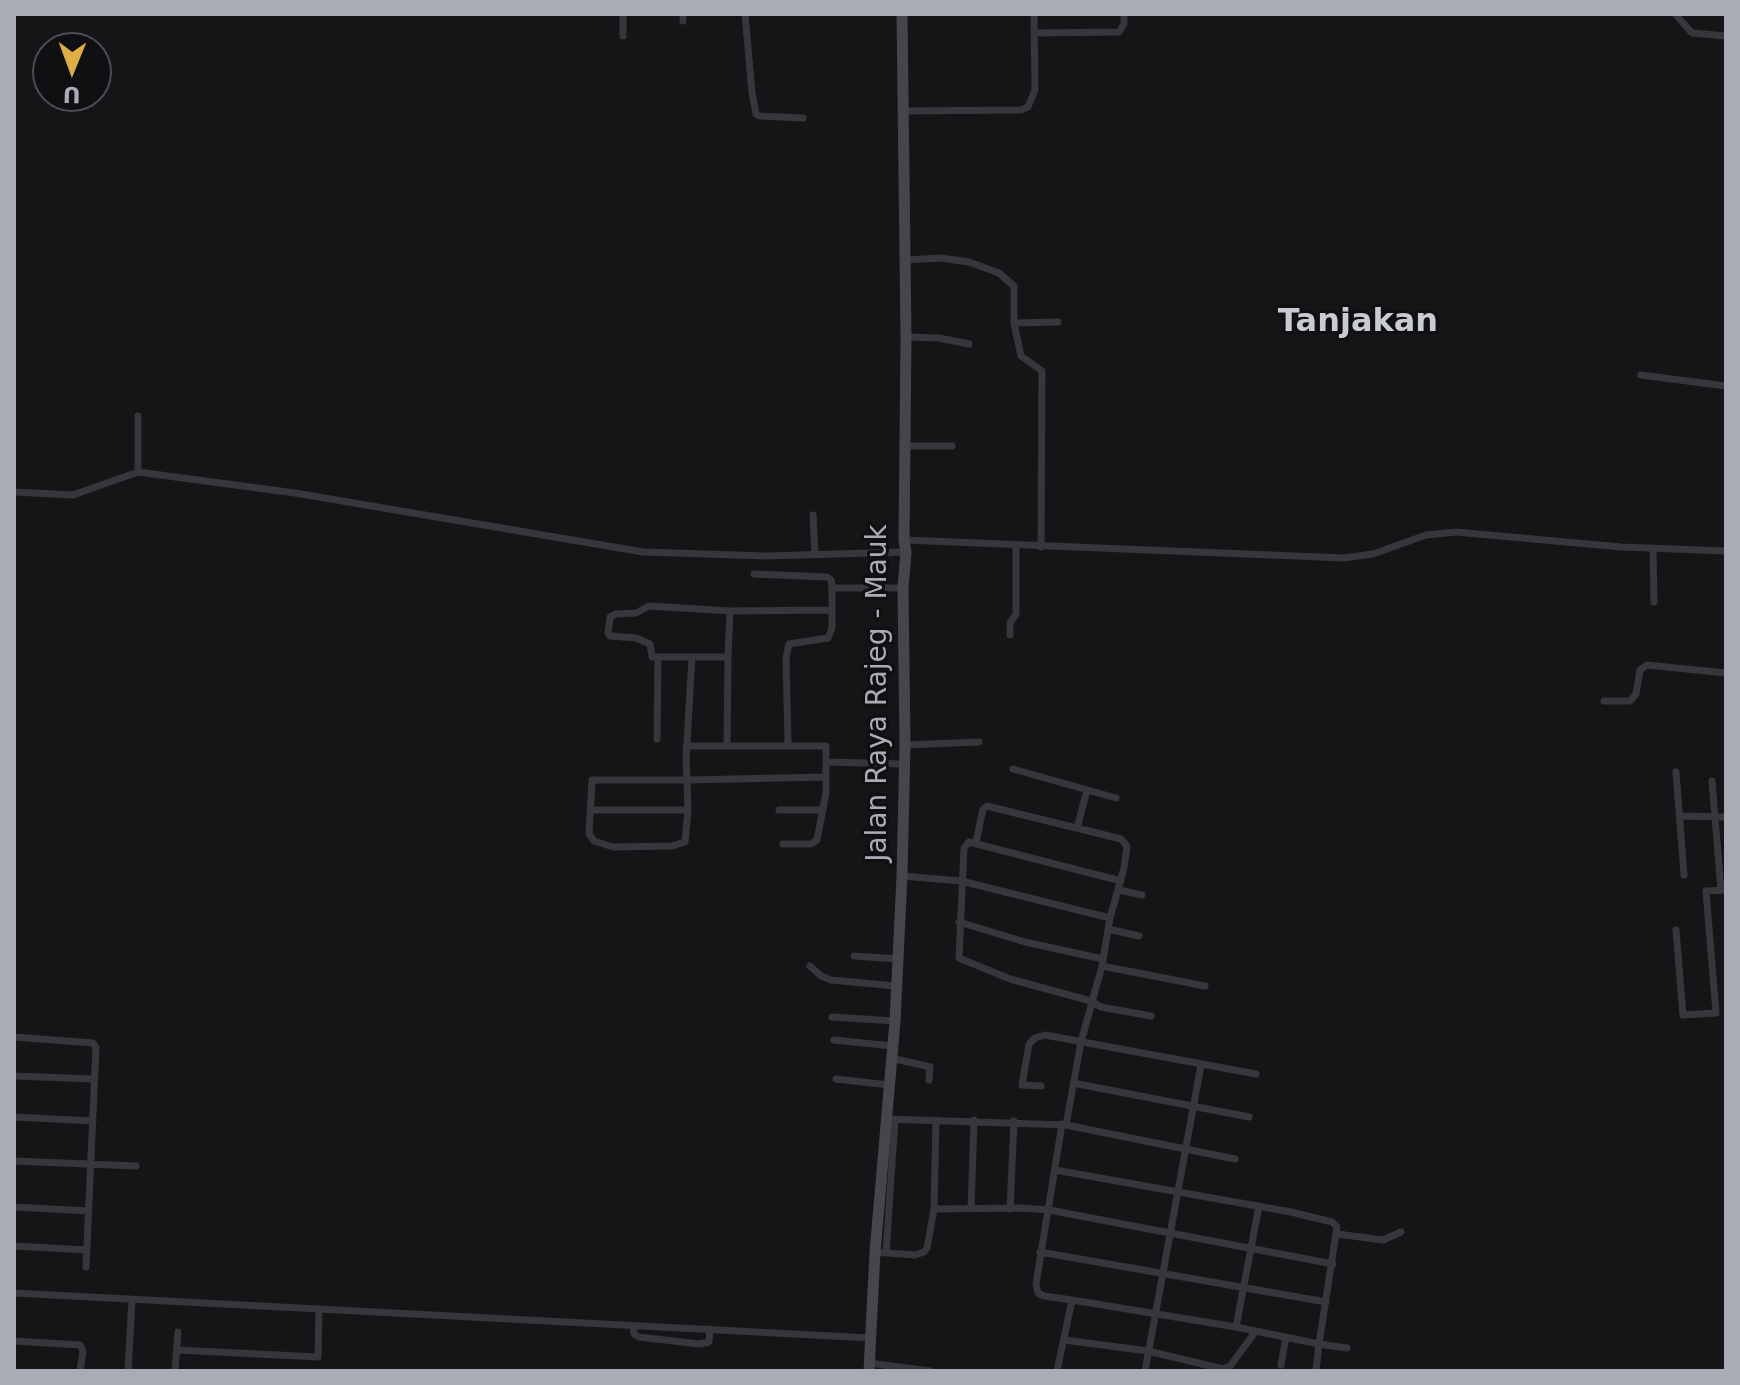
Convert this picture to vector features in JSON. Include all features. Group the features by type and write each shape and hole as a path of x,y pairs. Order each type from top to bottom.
{"main road":[{"name":"Jalan Raya Rajeg - Mauk","path":"869,1367 881,1253 902,876 906,337 902,14"}],"street":[{"path":"623,14 623,36"},
{"path":"745,14 756,114 803,118"},
{"path":"902,111 1021,110 1028,107 1035,90 1034,14"},
{"path":"1034,33 1119,32 1124,24 1124,14"},
{"path":"1675,14 1692,33 1726,36"},
{"path":"905,260 952,258 999,273 1014,286 1014,323 1021,356 1042,371 1041,547"},
{"path":"1014,323 1058,322"},
{"path":"906,337 939,338 969,344"},
{"path":"1641,375 1726,386"},
{"path":"138,416 138,472"},
{"path":"905,446 952,446"},
{"path":"14,492 73,495 138,472 295,493 643,552 766,556 905,546 1016,546 1148,548 1344,558 1373,554 1426,535 1456,532 1653,549 1726,551"},
{"path":"813,515 815,553"},
{"path":"1010,635 1010,623 1016,614 1016,546"},
{"path":"1653,549 1654,602"},
{"path":"754,574 827,577 831,580 832,628 828,638 793,642 787,647 788,744"},
{"path":"832,588 903,588"},
{"path":"728,657 651,655 650,644 636,638 610,636 610,617 636,613 649,606 730,611 832,610"},
{"path":"727,745 730,611"},
{"path":"657,739 658,657"},
{"path":"692,657 686,746 687,780 688,810 687,836 681,845 613,847 594,841 589,834 592,780 687,780 826,777"},
{"path":"1604,701 1630,701 1636,694 1640,670 1647,665 1726,673"},
{"path":"905,745 979,742"},
{"path":"686,746 826,746 823,810 815,843 783,844"},
{"path":"827,762 904,764"},
{"path":"1013,769 1116,798"},
{"path":"1676,772 1684,875"},
{"path":"1676,930 1683,1015 1716,1013 1706,891 1723,890 1712,781"},
{"path":"1077,828 1087,790"},
{"path":"976,842 983,809 987,806 1121,839 1127,854 1064,1124 1040,1252 1036,1284 1038,1293 1347,1348"},
{"path":"590,810 688,810"},
{"path":"779,810 823,810"},
{"path":"1680,816 1726,817"},
{"path":"1121,881 976,842 966,844 958,952 961,961 1010,979 1091,1001 1109,1009 1151,1016"},
{"path":"902,876 961,881 1110,918"},
{"path":"1119,890 1142,895"},
{"path":"959,922 1025,942 1205,986"},
{"path":"1108,929 1139,936"},
{"path":"854,956 898,959"},
{"path":"810,966 831,980 896,986"},
{"path":"832,1017 895,1021"},
{"path":"1041,1086 1022,1085 1032,1041 1045,1035 1256,1074"},
{"path":"14,1037 93,1043 97,1051 86,1267"},
{"path":"834,1040 892,1052 930,1067 929,1080"},
{"path":"1145,1371 1201,1065"},
{"path":"14,1076 94,1079"},
{"path":"836,1079 889,1085"},
{"path":"1073,1083 1249,1117"},
{"path":"14,1117 93,1121"},
{"path":"890,1119 1064,1124 1235,1159"},
{"path":"881,1253 915,1255 927,1248 934,1209 936,1120"},
{"path":"971,1209 974,1120"},
{"path":"1010,1209 1014,1121"},
{"path":"14,1161 136,1166"},
{"path":"1055,1170 1259,1206 1336,1225 1316,1371"},
{"path":"1236,1327 1259,1206"},
{"path":"14,1207 89,1211"},
{"path":"934,1209 1049,1210 1333,1264"},
{"path":"1337,1234 1383,1240 1401,1232"},
{"path":"14,1246 87,1250"},
{"path":"1040,1252 1326,1302"},
{"path":"14,1293 870,1338"},
{"path":"128,1371 132,1299"},
{"path":"1057,1371 1072,1300"},
{"path":"177,1350 318,1357 319,1309"},
{"path":"633,1326 634,1334 639,1337 693,1344 709,1342 710,1329"},
{"path":"1064,1340 1148,1351 1223,1369 1230,1366 1256,1331"},
{"path":"175,1371 178,1332"},
{"path":"1281,1365 1286,1337"},
{"path":"14,1341 80,1345 83,1351 80,1371"},
{"path":"869,1367 930,1371"}],"district":[{"name":"Tanjakan","path":"1358,323"}]}
